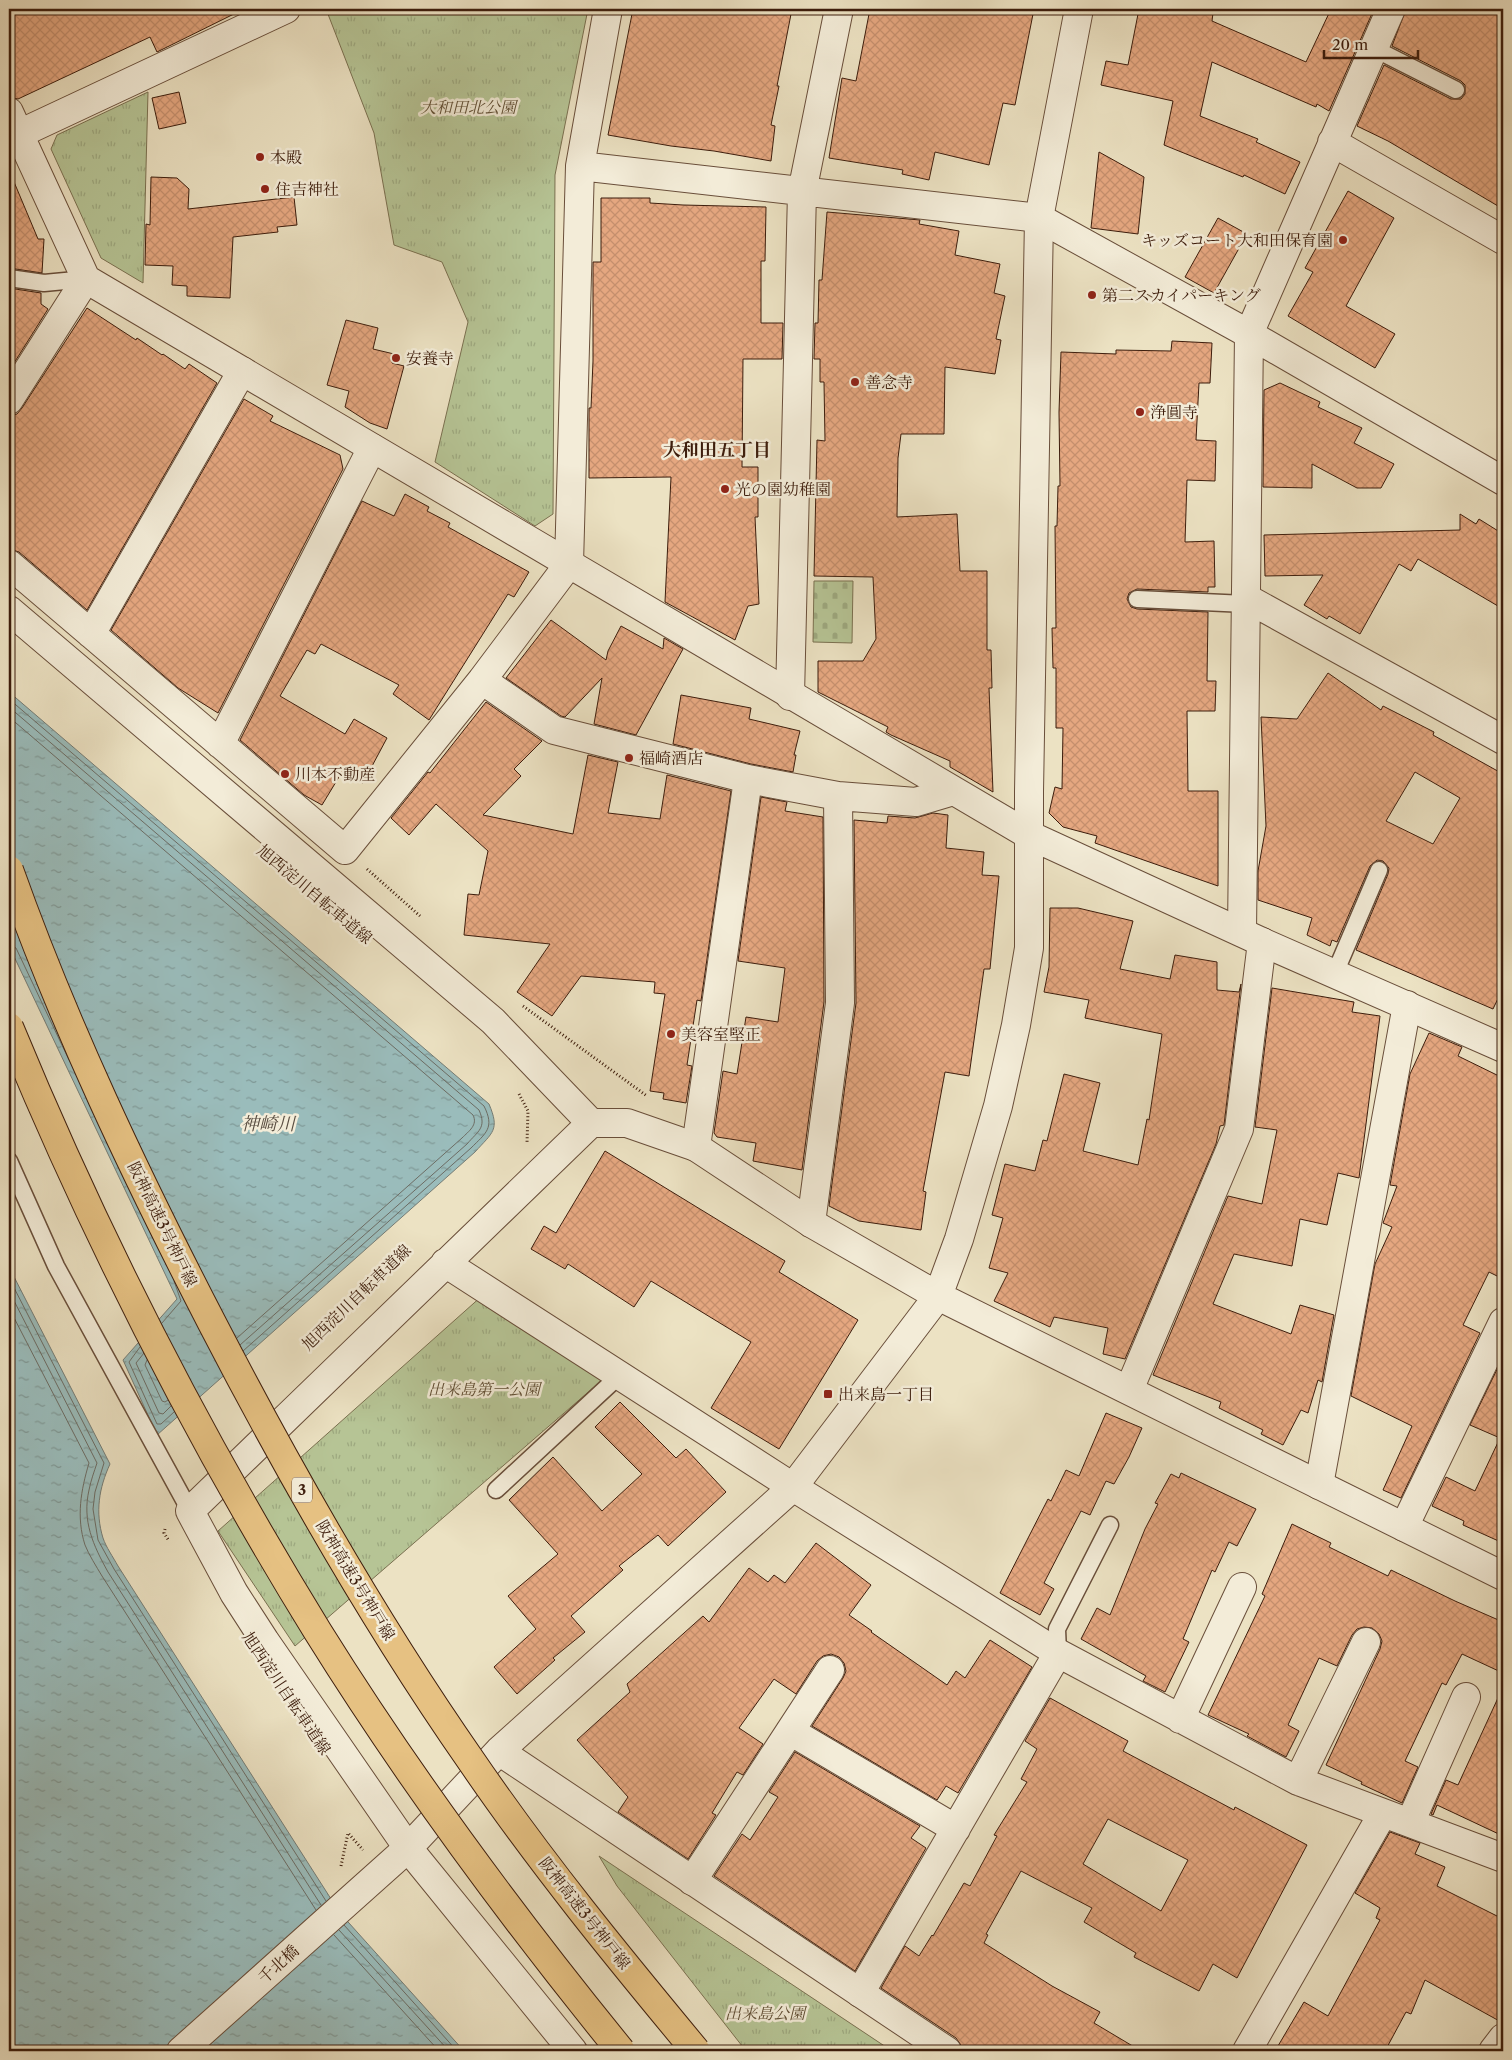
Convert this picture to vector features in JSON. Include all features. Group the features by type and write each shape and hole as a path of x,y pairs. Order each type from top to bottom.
{"highway":[{"name":"阪神高速3号神戸線","path":"9,870 96,1085 177,1256 274,1442 366,1600 472,1762 593,1926 696,2051"},
{"path":"9,1027 40,1103 125,1285 218,1460 318,1632 424,1792 548,1961 621,2051"}],"street":[{"path":"286,9 14,123 86,279 790,696 1029,835 1252,937 1503,1048"},
{"path":"9,564 345,850 482,680 569,564 580,166 608,9"},
{"path":"790,696 802,192 839,9"},
{"name":"千北橋","path":"181,2051 370,1865 408,1848 498,1752 793,1487 938,1296 959,1239 998,1106 1016,1025 1028,948 1039,218 1079,9"},
{"path":"1129,1390 1239,1129 1252,937 1246,601 1249,334 1390,9"},
{"path":"1332,142 1503,240"},
{"path":"580,166 1039,218 1249,334 1503,482"},
{"path":"9,400 86,279"},
{"path":"91,634 242,371"},
{"path":"220,744 372,448"},
{"path":"1246,601 1503,740"},
{"path":"9,610 493,1021 590,1123"},
{"path":"482,680 554,730 748,779 838,796 916,802 953,791"},
{"path":"696,1147 748,779"},
{"path":"811,1224 840,1003 838,796"},
{"path":"1319,1485 1407,1005"},
{"path":"574,2051 408,1848 234,1593 190,1511 590,1123 627,1123 696,1147 811,1224 938,1296 1503,1576"},
{"path":"445,1263 793,1487 1058,1653 1298,1780 1503,1858"},
{"path":"1404,1527 1503,1322"},
{"path":"1180,1718 1242,1587"},
{"path":"1298,1780 1366,1642"},
{"path":"860,1993 1058,1653"},
{"path":"692,1881 830,1670"},
{"path":"1410,1823 1466,1696"},
{"path":"790,1731 956,1830"},
{"path":"498,1752 947,2051"},
{"path":"1247,2051 1383,1813"},
{"path":"1494,2051 1503,2038"}],"lane":[{"path":"1373,48 1456,90"},
{"path":"9,278 44,283 86,279"},
{"path":"1137,599 1246,601"},
{"path":"1335,973 1378,870"},
{"path":"9,1161 56,1266 190,1511"},
{"path":"496,1490 620,1375"},
{"path":"1058,1653 1056,1629 1110,1525"}],"path":[{"path":"345,850 424,920"},
{"path":"518,1003 652,1100"},
{"path":"517,1090 528,1111 527,1150"},
{"path":"170,1541 164,1533 176,1486"},
{"path":"340,1875 348,1833 370,1865"}],"green space":[{"name":"大和田北公園","path":"326,9 588,9 555,175 553,514 535,526 435,462 468,322 442,262 394,245 374,133"},
{"path":"148,92 143,283 101,258 51,149 57,135"},
{"path":"814,581 853,581 852,643 813,642"},
{"name":"出来島第一公園","path":"483,1295 608,1375 295,1646 218,1531"},
{"name":"出来島公園","path":"599,1856 892,2051 746,2051 617,1886"}],"water":[{"name":"神崎川","path":"9,692 489,1104 494,1120 493,1130 475,1152 157,1435 123,1360 177,1299 9,946"},
{"path":"9,1267 110,1464 99,1500 99,1519 103,1538 118,1566 340,1913 464,2051 9,2051"}],"building":[{"path":"9,9 244,9 157,52 150,37 18,99 9,97"},
{"path":"633,9 792,9 771,125 775,126 771,161 608,135"},
{"path":"870,9 1034,9 1015,105 1003,103 989,165 935,152 929,180 902,174 903,170 829,158 842,78 856,81"},
{"path":"1139,9 1191,9 1213,13 1212,21 1306,62 1331,9 1374,9 1329,111 1317,104 1316,107 1212,62 1200,116 1258,139 1256,142 1300,162 1285,194 1244,175 1243,177 1164,145 1173,101 1101,85 1106,61 1128,65"},
{"path":"1406,9 1503,9 1503,209 1388,141 1357,126 1384,65 1451,99 1461,99 1465,94 1465,85 1461,81 1392,46"},
{"path":"179,92 186,123 159,129 152,98"},
{"path":"1099,152 1144,177 1138,234 1091,228"},
{"path":"9,170 38,239 44,239 42,273 9,268"},
{"path":"151,177 177,178 189,189 188,209 294,197 297,225 277,227 278,232 233,237 230,298 187,296 187,286 172,285 173,266 145,265 146,224 150,225"},
{"path":"1348,191 1394,218 1346,306 1395,334 1375,368 1288,316 1313,272 1305,268"},
{"path":"601,198 650,198 650,203 766,207 765,261 761,261 761,323 783,323 782,359 743,359 742,467 758,467 758,517 755,517 759,604 748,606 735,640 665,602 671,477 589,478 589,408 591,408 593,361 593,262 601,262"},
{"path":"827,212 920,220 919,224 959,231 955,255 1000,264 994,293 1005,296 996,339 1001,340 995,374 945,367 944,434 901,434 898,458 897,517 957,514 960,571 987,571 987,650 991,650 992,688 989,688 993,792 950,767 950,761 891,735 886,732 888,727 818,692 818,661 863,661 876,639 873,577 814,576 817,440 825,441 824,382 820,382 820,359 814,359 815,323 818,323 819,280 822,280"},
{"path":"1218,218 1247,234 1214,293 1185,277"},
{"path":"9,288 41,293 41,304 48,309 9,371"},
{"path":"87,308 185,369 189,364 217,383 87,610 19,552 9,549 9,416 17,414 22,408"},
{"path":"346,320 378,328 373,349 394,354 392,363 404,366 387,429 370,423 345,407 349,391 327,385"},
{"path":"1172,341 1212,343 1210,383 1199,383 1196,440 1216,441 1215,481 1187,480 1185,542 1214,541 1215,587 1208,587 1208,592 1137,589 1129,593 1127,599 1131,607 1137,609 1208,612 1207,681 1216,681 1215,711 1187,711 1188,791 1218,791 1218,886 1095,843 1097,836 1063,827 1049,813 1055,787 1062,789 1063,728 1056,728 1056,668 1053,668 1052,628 1056,628 1055,526 1057,526 1058,486 1060,486 1059,412 1061,352 1116,354 1116,350 1171,351"},
{"path":"1280,383 1320,402 1318,407 1362,428 1354,443 1394,464 1381,488 1357,488 1312,464 1312,488 1263,487 1264,390"},
{"path":"244,399 273,416 270,421 340,455 343,469 218,713 178,688 111,630"},
{"path":"405,494 429,507 427,511 450,523 448,527 529,572 514,597 508,594 429,720 393,694 399,685 321,644 315,654 307,650 280,696 345,734 354,719 387,738 363,783 342,772 322,805 304,795 240,740 362,501 394,516"},
{"path":"1460,514 1476,524 1479,519 1503,534 1503,609 1418,559 1411,571 1399,564 1360,634 1329,616 1327,619 1304,605 1323,575 1265,576 1264,535 1460,530"},
{"path":"551,620 606,660 608,651 621,626 663,649 664,638 683,649 636,735 594,724 602,678 565,717 506,678"},
{"path":"1328,673 1381,710 1383,706 1434,732 1433,735 1503,774 1503,988 1493,1009 1356,950 1388,874 1389,868 1383,861 1377,860 1370,866 1337,942 1332,940 1330,946 1307,935 1312,918 1258,900 1258,871 1266,826 1261,717 1297,719","holes":["1415,772 1460,798 1433,844 1386,821"]},
{"path":"681,695 751,708 749,719 800,731 794,755 796,755 793,772 751,764 673,744"},
{"path":"486,702 542,741 514,769 521,776 483,815 573,834 588,755 618,762 608,813 660,819 667,775 731,791 701,1001 697,1000 687,1065 692,1066 686,1103 663,1099 664,1093 650,1091 665,994 654,993 655,982 581,976 552,1016 517,992 550,944 464,935 468,894 479,895 488,851 436,804 409,835 391,818 428,772 430,773"},
{"path":"761,797 787,802 785,811 823,817 824,1002 802,1170 753,1161 756,1143 717,1137 714,1133 723,1071 737,1074 746,1017 778,1022 785,968 738,961"},
{"path":"933,813 948,815 946,848 984,852 982,875 999,876 990,969 984,969 969,1076 945,1072 923,1191 926,1192 921,1230 859,1221 829,1206 856,1003 854,820 887,823 888,816 915,818"},
{"path":"1050,908 1078,908 1133,921 1120,969 1170,979 1175,955 1217,962 1217,990 1239,992 1241,984 1224,1125 1220,1126 1216,1144 1125,1359 1103,1354 1108,1328 1054,1317 1050,1327 994,1301 1008,1273 989,1268 1003,1218 992,1215 1005,1164 1035,1171 1043,1140 1047,1141 1064,1074 1100,1083 1083,1151 1138,1165 1147,1119 1149,1120 1162,1034 1085,1018 1089,1000 1044,992 1049,967"},
{"path":"1272,988 1354,1002 1352,1012 1380,1016 1359,1178 1338,1173 1327,1225 1300,1219 1292,1266 1234,1254 1213,1304 1291,1334 1300,1305 1334,1315 1322,1382 1318,1380 1308,1413 1301,1410 1283,1445 1261,1434 1263,1430 1219,1408 1221,1402 1153,1375 1228,1196 1262,1204 1277,1130 1255,1127"},
{"path":"1429,1033 1462,1047 1458,1056 1503,1078 1503,1279 1489,1272 1463,1325 1480,1333 1401,1498 1383,1490 1412,1426 1351,1396 1375,1264 1392,1227 1383,1223 1397,1186 1390,1185 1410,1074"},
{"path":"605,1151 785,1261 779,1272 858,1320 779,1449 711,1408 751,1342 651,1281 634,1307 568,1264 565,1269 531,1249 544,1226 556,1233"},
{"path":"1503,1357 1503,1543 1463,1525 1464,1521 1432,1506 1446,1477 1475,1491 1500,1438 1470,1425"},
{"path":"620,1402 676,1458 686,1449 726,1492 668,1546 658,1535 619,1566 623,1570 571,1616 585,1632 553,1658 555,1660 517,1694 494,1667 536,1629 508,1596 558,1554 509,1500 553,1457 602,1511 642,1474 595,1427"},
{"path":"1106,1413 1142,1428 1114,1484 1106,1481 1090,1515 1081,1511 1044,1583 1054,1589 1040,1615 1000,1593 1048,1499 1051,1501 1066,1470 1079,1476"},
{"path":"1181,1473 1256,1509 1237,1546 1229,1542 1215,1572 1212,1570 1183,1639 1189,1642 1165,1692 1143,1681 1146,1676 1081,1639 1097,1608 1110,1615 1145,1529 1158,1504 1155,1503 1171,1474 1179,1478"},
{"path":"1292,1524 1331,1543 1329,1547 1388,1576 1391,1570 1503,1622 1503,1673 1462,1654 1446,1685 1442,1683 1405,1761 1418,1767 1402,1803 1326,1765 1380,1649 1382,1641 1379,1634 1372,1628 1364,1627 1357,1629 1352,1635 1337,1666 1319,1658 1288,1725 1299,1731 1286,1757 1247,1736 1249,1734 1208,1715 1265,1596 1262,1594"},
{"path":"816,1543 871,1585 849,1615 947,1685 956,1671 965,1678 990,1640 1032,1667 958,1793 946,1786 937,1800 812,1726 846,1671 844,1663 839,1657 831,1654 823,1656 817,1661 796,1694 774,1679 739,1728 763,1744 743,1775 737,1772 712,1813 716,1815 688,1859 618,1812 628,1797 577,1740 630,1692 627,1684 703,1616 709,1622 749,1568 768,1582 774,1575 785,1583"},
{"path":"1503,1687 1503,1836 1437,1805 1433,1815 1431,1814 1446,1780 1458,1785"},
{"path":"1050,1698 1128,1741 1123,1751 1234,1810 1235,1807 1307,1845 1237,1978 1213,1964 1199,1991 1134,1957 1136,1953 1084,1922 1092,1908 1021,1871 986,1934 988,1935 984,1943 1052,1986 1100,2012 1094,2023 1141,2051 965,2051 956,2038 881,1988 905,1946 919,1956 964,1883 970,1886 997,1836 994,1835 1027,1782 1021,1779 1037,1749 1025,1741","holes":["1108,1819 1188,1860 1161,1911 1083,1864"]},
{"path":"795,1752 920,1826 911,1838 926,1848 855,1971 714,1876 742,1834 750,1840 778,1797 769,1792"},
{"path":"1390,1832 1420,1843 1415,1854 1445,1867 1437,1886 1503,1919 1503,2023 1425,1980 1411,2014 1406,2012 1385,2051 1275,2051 1304,2002 1328,2016 1380,1920 1376,1918 1380,1908 1355,1893"}],"place":[{"name":"本殿","path":"260,157"},
{"name":"住吉神社","path":"265,189"},
{"name":"キッズコート大和田保育園","path":"1343,240"},
{"name":"第二スカイパーキング","path":"1092,295"},
{"name":"安養寺","path":"396,358"},
{"name":"善念寺","path":"855,382"},
{"name":"浄圓寺","path":"1140,412"},
{"name":"光の園幼稚園","path":"725,489"},
{"name":"福崎酒店","path":"629,758"},
{"name":"川本不動産","path":"285,774"},
{"name":"美容室堅正","path":"671,1034"},
{"name":"出来島一丁目","path":"828,1394"}],"district":[{"name":"大和田五丁目","path":"717,450"}]}
